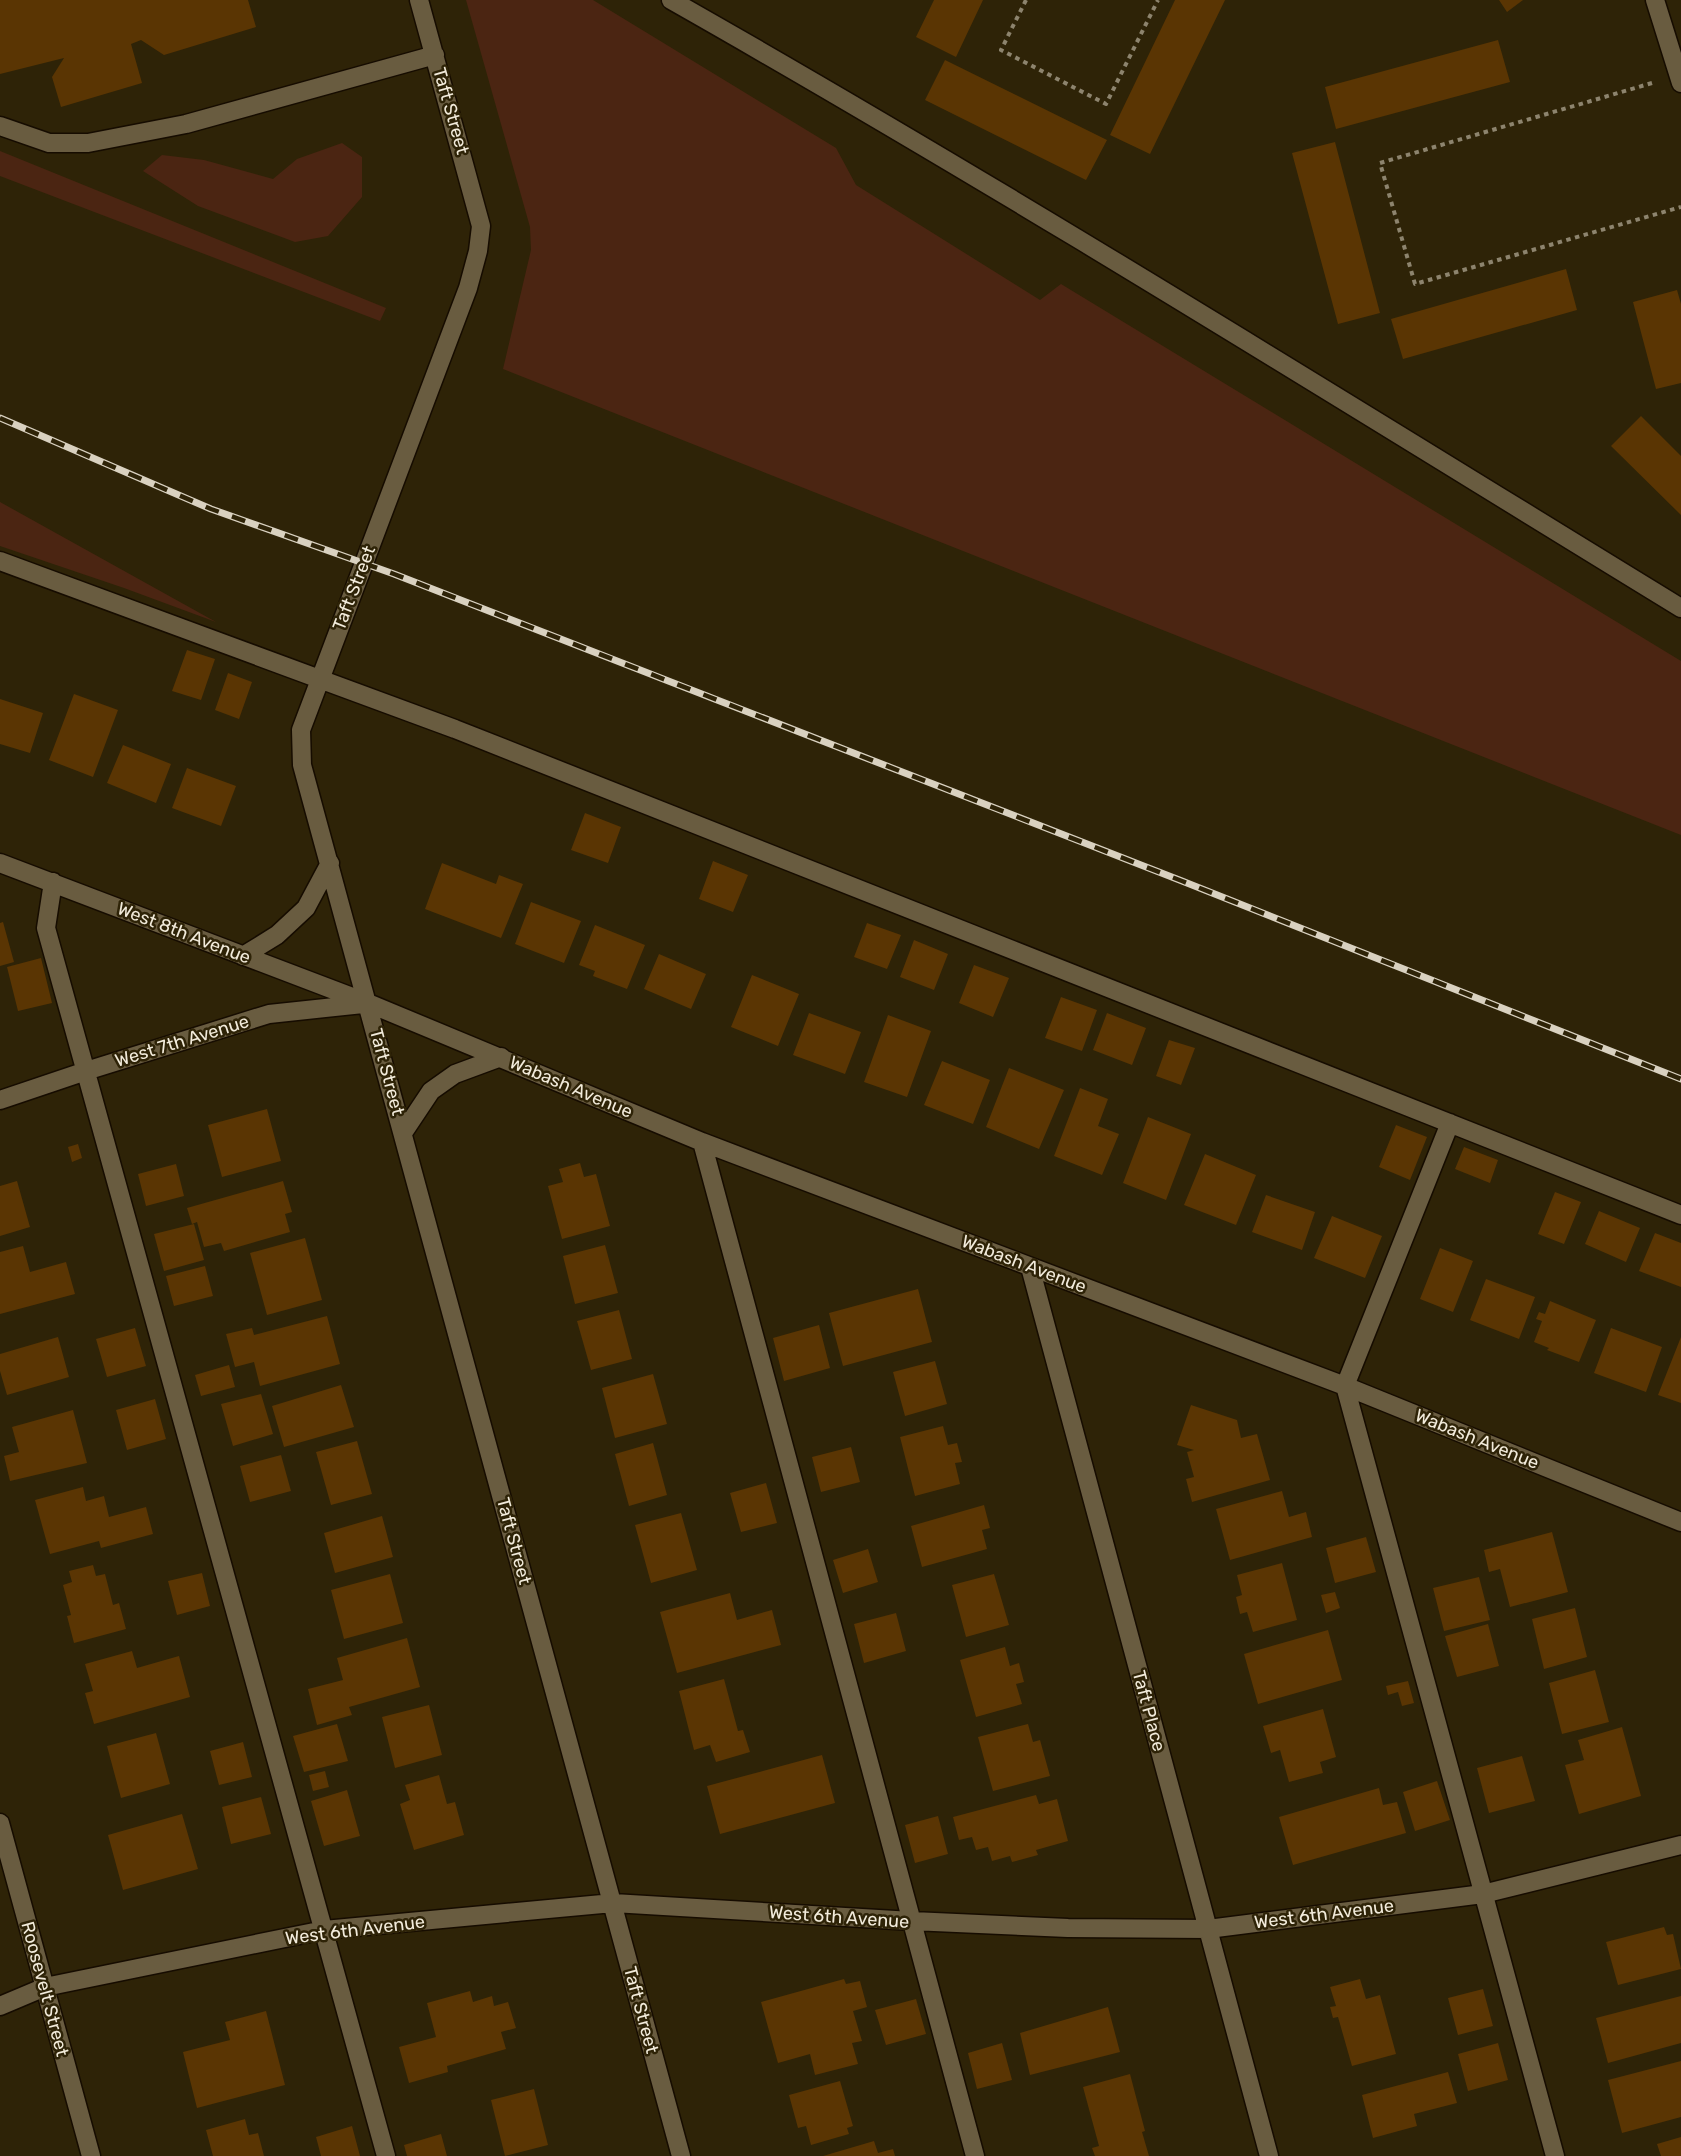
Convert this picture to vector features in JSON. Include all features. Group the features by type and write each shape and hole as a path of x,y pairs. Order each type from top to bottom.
{"street":[{"name":"Taft Street","path":"419,0 482,226 468,288 301,730 302,765 681,2156"},
{"path":"671,0 950,162 1681,608"},
{"path":"1655,0 1681,83"},
{"path":"0,126 49,142 88,143 186,124 435,55"},
{"path":"0,561 466,734 1681,1215"},
{"name":"West 8th Avenue","path":"0,863 368,1003"},
{"path":"243,956 277,935 306,908 330,863"},
{"path":"52,882 46,928 386,2156"},
{"name":"Wabash Avenue","path":"368,1003 702,1142 1345,1386 1680,1526"},
{"name":"West 7th Avenue","path":"0,1100 269,1014 368,1003"},
{"path":"403,1132 431,1091 454,1074 501,1058"},
{"path":"1450,1123 1345,1386 1555,2156"},
{"path":"702,1142 975,2156"},
{"name":"Taft Place","path":"1030,1267 1269,2156"},
{"name":"Roosevelt Street","path":"0,1823 90,2156"},
{"name":"West 6th Avenue","path":"0,2006 45,1987 324,1930 613,1903 1068,1928 1208,1929 1484,1894 1681,1845"}],"path":[{"path":"1026,0 1001,50 1106,104 1158,0"},
{"path":"1654,83 1380,163 1415,284 1681,207"}],"shaded area":[{"path":"466,0 593,0 836,148 856,185 1040,300 1061,284 1681,661 1681,835 503,369 531,250 530,227"},
{"path":"342,143 362,157 362,197 328,236 295,242 198,206 143,171 162,155 204,160 273,179 297,159"},
{"path":"0,151 386,308 380,321 0,176"},
{"path":"0,502 216,622 0,546"}],"building":[{"path":"0,0 248,0 256,27 164,55 141,40 131,44 142,83 61,107 52,77 64,58 0,74"},
{"path":"934,0 983,0 956,57 916,37"},
{"path":"1175,0 1225,0 1150,154 1110,135"},
{"path":"1499,0 1523,0 1507,12"},
{"path":"1498,40 1510,82 1336,129 1325,87"},
{"path":"945,60 1107,140 1086,180 925,100"},
{"path":"1335,142 1380,313 1338,324 1292,153"},
{"path":"1566,269 1577,310 1403,359 1391,319"},
{"path":"1677,290 1681,304 1681,383 1656,389 1633,302"},
{"path":"1641,416 1681,456 1681,515 1611,446"},
{"path":"187,650 215,659 201,700 172,691"},
{"path":"228,673 252,682 239,719 215,710"},
{"path":"74,694 118,710 93,777 49,760"},
{"path":"0,699 43,713 30,753 0,744"},
{"path":"123,745 171,764 156,803 107,783"},
{"path":"187,768 236,786 221,826 172,808"},
{"path":"585,813 621,827 608,863 571,850"},
{"path":"713,861 748,875 733,912 699,899"},
{"path":"442,863 496,884 499,875 523,884 501,938 425,909"},
{"path":"531,902 581,921 564,963 515,944"},
{"path":"3,922 14,962 0,966 0,923"},
{"path":"867,923 901,935 887,969 854,957"},
{"path":"595,925 645,945 627,989 593,976 595,971 579,965"},
{"path":"914,940 948,954 934,990 900,977"},
{"path":"659,954 706,974 691,1009 644,989"},
{"path":"41,958 52,1003 18,1011 7,967"},
{"path":"974,965 1009,978 993,1017 959,1003"},
{"path":"752,975 799,994 778,1046 731,1027"},
{"path":"1061,997 1097,1010 1082,1051 1045,1038"},
{"path":"809,1013 861,1032 845,1074 793,1055"},
{"path":"1107,1013 1146,1028 1132,1065 1093,1050"},
{"path":"888,1015 931,1031 907,1097 864,1082"},
{"path":"1169,1040 1195,1048 1181,1085 1156,1076"},
{"path":"942,1061 990,1080 973,1124 924,1105"},
{"path":"1009,1068 1064,1090 1039,1149 986,1127"},
{"path":"1080,1088 1108,1099 1098,1126 1119,1134 1102,1175 1054,1156"},
{"path":"267,1109 281,1161 222,1177 208,1125"},
{"path":"1148,1117 1191,1134 1166,1200 1123,1183"},
{"path":"1396,1125 1427,1137 1410,1180 1379,1167"},
{"path":"78,1144 82,1158 72,1162 68,1147"},
{"path":"1464,1147 1498,1160 1490,1183 1455,1169"},
{"path":"1205,1154 1256,1175 1236,1225 1184,1205"},
{"path":"580,1163 584,1177 596,1174 610,1226 562,1239 548,1186 563,1182 559,1169"},
{"path":"176,1164 184,1196 146,1206 138,1174"},
{"path":"17,1181 30,1227 0,1236 0,1186"},
{"path":"283,1181 292,1212 285,1214 290,1232 224,1251 221,1243 204,1247 197,1222 192,1224 187,1208"},
{"path":"1555,1192 1581,1202 1564,1244 1538,1234"},
{"path":"1266,1195 1315,1212 1302,1250 1252,1232"},
{"path":"1599,1211 1640,1228 1626,1262 1585,1244"},
{"path":"1332,1216 1382,1236 1365,1278 1314,1258"},
{"path":"194,1224 204,1260 164,1271 154,1234"},
{"path":"1655,1233 1681,1243 1681,1287 1639,1271"},
{"path":"305,1238 322,1300 267,1315 250,1253"},
{"path":"605,1245 618,1293 575,1304 563,1256"},
{"path":"23,1246 30,1272 66,1262 75,1294 0,1314 0,1252"},
{"path":"1440,1248 1473,1261 1453,1312 1420,1299"},
{"path":"205,1266 213,1296 174,1306 166,1276"},
{"path":"1486,1279 1535,1297 1519,1339 1470,1320"},
{"path":"918,1289 932,1342 843,1366 829,1313"},
{"path":"1550,1301 1596,1320 1579,1362 1547,1350 1549,1348 1534,1342 1542,1321 1536,1319 1539,1312 1545,1314"},
{"path":"619,1310 632,1359 591,1370 577,1321"},
{"path":"327,1316 340,1364 260,1386 254,1362 235,1367 226,1334 252,1328 254,1335"},
{"path":"819,1325 830,1368 784,1381 773,1338"},
{"path":"135,1328 146,1366 107,1377 96,1339"},
{"path":"1611,1328 1662,1347 1646,1392 1594,1373"},
{"path":"58,1337 69,1377 7,1395 0,1371 0,1354"},
{"path":"1681,1337 1681,1403 1658,1395"},
{"path":"935,1361 947,1404 905,1416 893,1372"},
{"path":"229,1365 235,1387 201,1396 195,1375"},
{"path":"653,1374 667,1424 615,1438 602,1388"},
{"path":"341,1385 354,1427 284,1447 272,1406"},
{"path":"261,1394 273,1434 233,1446 221,1404"},
{"path":"155,1399 166,1439 127,1450 116,1410"},
{"path":"1191,1405 1237,1420 1241,1438 1257,1434 1270,1480 1192,1502 1186,1479 1194,1477 1187,1452 1194,1450 1177,1445"},
{"path":"73,1410 87,1463 10,1481 4,1456 19,1452 12,1427"},
{"path":"943,1426 948,1445 957,1443 962,1462 955,1463 960,1484 915,1496 900,1437"},
{"path":"357,1441 372,1494 331,1505 316,1452"},
{"path":"653,1443 667,1495 629,1506 615,1454"},
{"path":"851,1447 860,1482 821,1492 812,1457"},
{"path":"281,1455 291,1491 250,1502 240,1466"},
{"path":"766,1483 777,1523 741,1532 730,1493"},
{"path":"83,1487 86,1501 104,1496 109,1517 146,1507 153,1534 101,1548 99,1541 50,1554 35,1500"},
{"path":"1282,1491 1289,1517 1306,1512 1312,1537 1230,1560 1216,1509"},
{"path":"984,1505 990,1528 982,1530 987,1549 922,1567 911,1526"},
{"path":"681,1513 697,1570 651,1583 635,1525"},
{"path":"382,1516 393,1557 335,1573 324,1533"},
{"path":"1552,1532 1568,1592 1510,1607 1500,1569 1489,1572 1484,1550"},
{"path":"1366,1537 1376,1572 1335,1583 1326,1548"},
{"path":"868,1549 878,1582 843,1593 833,1560"},
{"path":"1282,1563 1297,1620 1253,1632 1247,1612 1240,1614 1236,1597 1242,1595 1237,1575"},
{"path":"93,1565 96,1576 105,1574 113,1605 119,1603 126,1629 74,1643 67,1616 71,1615 63,1585 72,1582 69,1571"},
{"path":"202,1573 210,1606 177,1615 168,1581"},
{"path":"390,1574 403,1623 344,1639 331,1590"},
{"path":"994,1574 1009,1625 966,1637 952,1585"},
{"path":"1479,1577 1490,1620 1444,1631 1433,1588"},
{"path":"1335,1592 1340,1608 1326,1613 1321,1595"},
{"path":"730,1593 737,1620 772,1610 781,1645 677,1673 660,1612"},
{"path":"1575,1608 1587,1657 1544,1669 1532,1619"},
{"path":"896,1613 906,1651 864,1663 854,1624"},
{"path":"1488,1624 1499,1666 1457,1677 1445,1636"},
{"path":"1328,1630 1342,1680 1258,1704 1244,1654"},
{"path":"407,1638 420,1687 349,1707 352,1715 317,1725 308,1689 343,1680 337,1658"},
{"path":"1005,1647 1010,1666 1019,1663 1024,1682 1016,1684 1022,1704 976,1717 960,1660"},
{"path":"132,1651 137,1668 179,1656 190,1697 94,1724 85,1693 93,1691 85,1664"},
{"path":"1595,1670 1609,1722 1562,1734 1549,1683"},
{"path":"724,1679 738,1731 743,1730 750,1752 716,1762 710,1745 694,1750 679,1691"},
{"path":"1408,1681 1414,1703 1402,1706 1398,1692 1388,1695 1386,1686"},
{"path":"429,1705 442,1755 395,1768 382,1717"},
{"path":"1323,1709 1336,1757 1320,1762 1323,1773 1289,1782 1280,1750 1271,1753 1263,1726"},
{"path":"337,1724 348,1761 304,1772 293,1736"},
{"path":"1028,1724 1033,1742 1040,1740 1050,1776 993,1791 978,1737"},
{"path":"1622,1727 1641,1796 1579,1814 1565,1765 1584,1760 1578,1740"},
{"path":"156,1733 170,1784 121,1798 107,1746"},
{"path":"243,1742 252,1777 219,1785 210,1751"},
{"path":"822,1755 835,1803 720,1834 707,1786"},
{"path":"1522,1756 1535,1801 1489,1813 1477,1768"},
{"path":"325,1771 329,1787 313,1791 309,1775"},
{"path":"439,1775 447,1804 455,1802 464,1835 414,1850 400,1804 410,1800 405,1785"},
{"path":"1437,1781 1450,1820 1415,1831 1403,1792"},
{"path":"1379,1788 1383,1805 1397,1802 1406,1833 1293,1865 1279,1817"},
{"path":"347,1790 360,1836 324,1846 311,1801"},
{"path":"1036,1795 1039,1804 1057,1799 1068,1841 1036,1850 1038,1855 1012,1862 1010,1856 992,1861 988,1847 976,1850 972,1837 959,1840 953,1817"},
{"path":"261,1797 271,1834 231,1844 222,1807"},
{"path":"182,1814 198,1869 123,1890 108,1835"},
{"path":"938,1816 948,1854 915,1863 905,1825"},
{"path":"1664,1927 1667,1935 1673,1934 1681,1969 1618,1985 1606,1942"},
{"path":"844,1979 846,1984 860,1981 867,2007 853,2011 862,2041 852,2043 858,2064 815,2075 810,2054 778,2063 761,2002"},
{"path":"1360,1979 1366,1999 1380,1995 1396,2054 1352,2066 1338,2017 1333,2018 1330,2007 1336,2006 1330,1987"},
{"path":"1483,1989 1493,2026 1458,2035 1448,1998"},
{"path":"470,1991 473,2002 492,1996 494,2006 508,2002 516,2028 501,2032 506,2049 447,2066 448,2072 409,2083 399,2047 436,2037 427,2003"},
{"path":"1681,1996 1681,2043 1608,2063 1596,2018"},
{"path":"916,1999 926,2034 886,2045 875,2010"},
{"path":"1108,2007 1120,2052 1030,2075 1020,2033"},
{"path":"266,2011 285,2085 197,2108 183,2052 230,2040 225,2022"},
{"path":"1002,2043 1012,2080 977,2089 968,2053"},
{"path":"1498,2043 1508,2080 1468,2091 1458,2054"},
{"path":"1681,2061 1681,2117 1622,2133 1608,2080"},
{"path":"1448,2072 1457,2103 1414,2114 1417,2126 1373,2138 1362,2095"},
{"path":"1130,2074 1149,2156 1095,2156 1092,2148 1099,2146 1083,2087"},
{"path":"840,2081 853,2126 847,2128 849,2134 811,2145 806,2126 798,2128 789,2095"},
{"path":"534,2089 548,2145 505,2156 491,2100"},
{"path":"245,2119 249,2135 258,2133 264,2156 213,2156 206,2130"},
{"path":"352,2126 360,2156 321,2156 316,2137"},
{"path":"441,2134 447,2156 407,2156 404,2145"},
{"path":"1681,2137 1681,2156 1661,2156 1657,2144"},
{"path":"874,2141 878,2153 893,2149 895,2156 823,2156"}],"railway":[{"path":"0,418 211,509 394,574 1182,881 1681,1079"}]}
